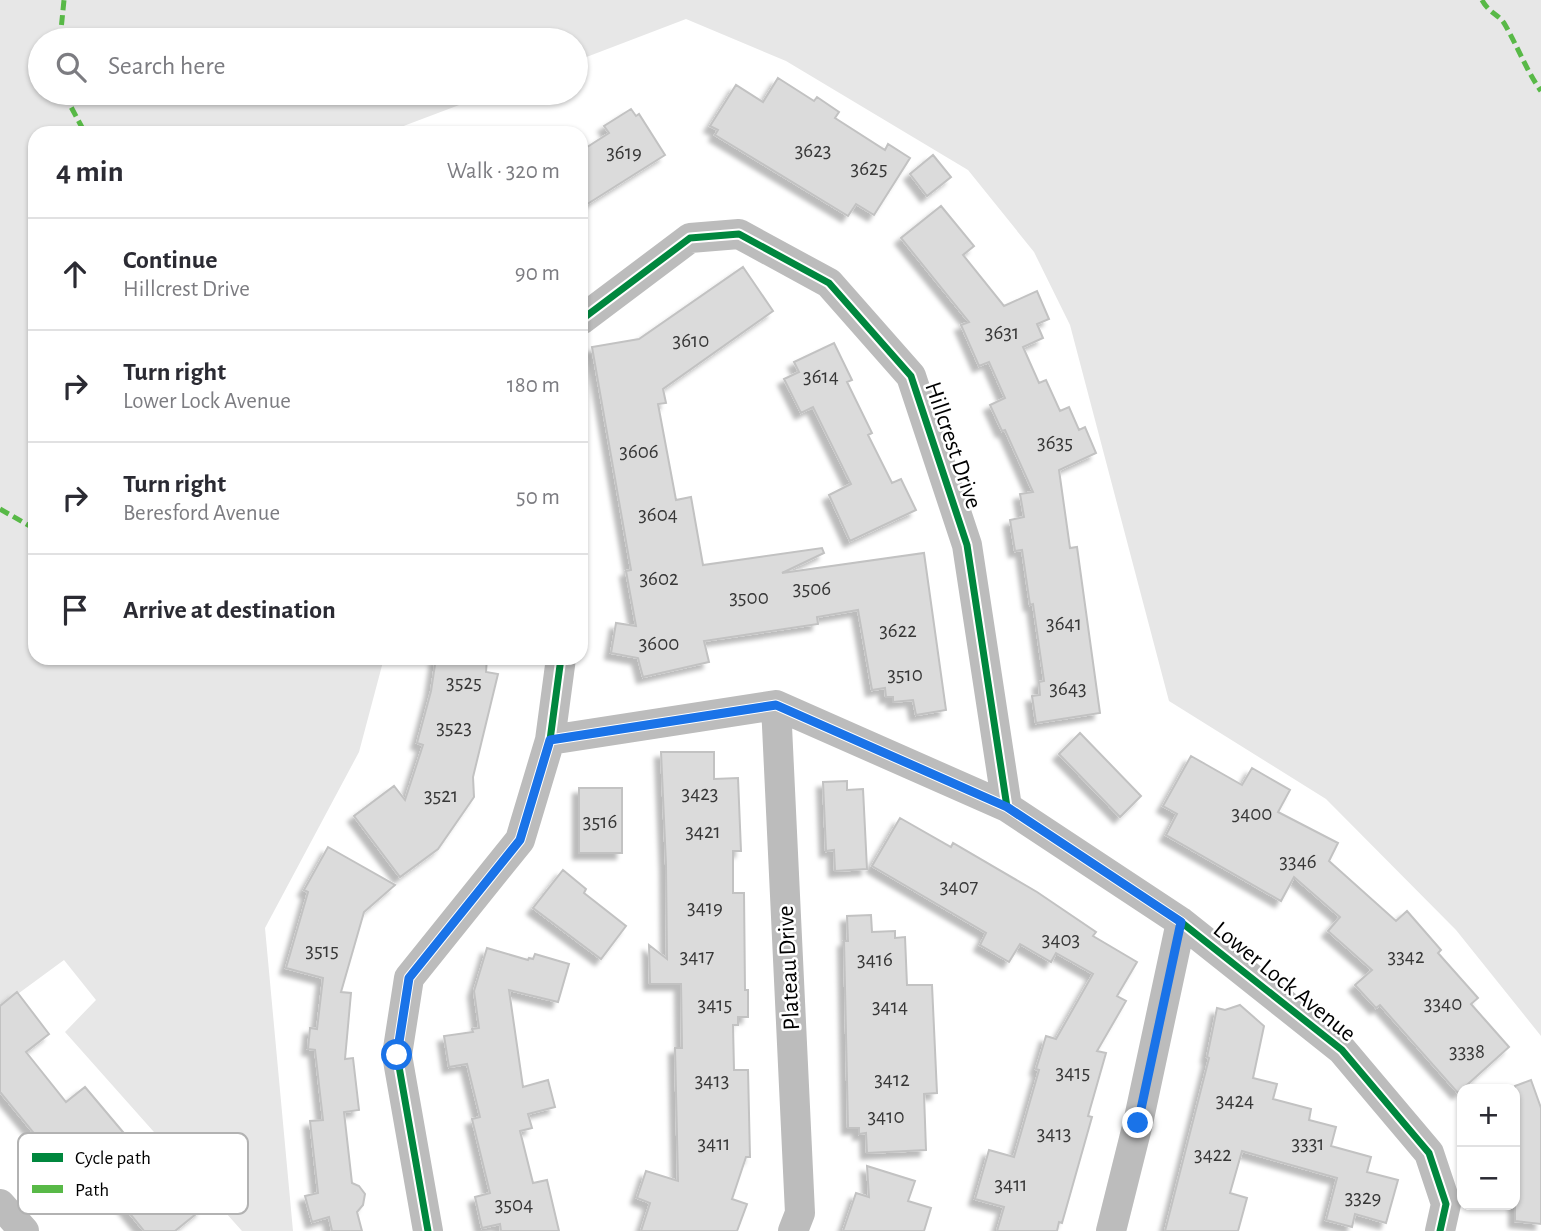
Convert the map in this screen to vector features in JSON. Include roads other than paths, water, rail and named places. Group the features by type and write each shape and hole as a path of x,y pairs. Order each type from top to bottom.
{"street":[{"name":"Hillcrest Drive","path":"588,315 690,238 739,234 829,282 911,376 967,545 1007,807"},
{"path":"428,1231 397,1055 409,978 520,840 550,740 560,665"},
{"name":"Lower Lock Avenue","path":"776,705 1007,807 1181,922 1342,1050 1421,1143 1429,1153 1446,1204 1440,1231"},
{"path":"550,740 776,705"},
{"name":"Plateau Drive","path":"776,705 800,1213 793,1231"},
{"path":"1111,1231 1181,922"},
{"path":"0,1204 24,1231"}]}
